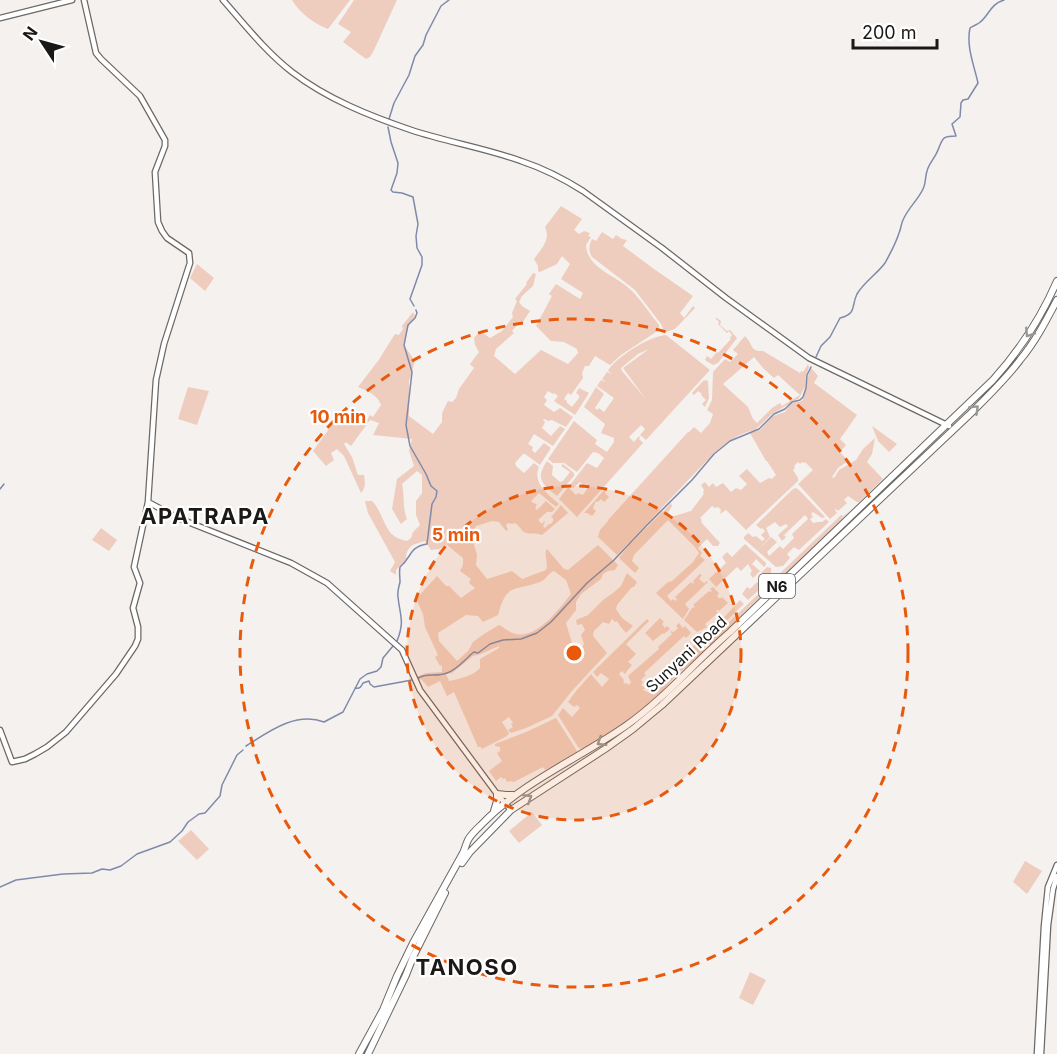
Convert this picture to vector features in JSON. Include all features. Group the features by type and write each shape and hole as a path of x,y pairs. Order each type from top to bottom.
{"main road":[{"name":"Sunyani Road","path":"359,1054 383,1010 413,943 463,853 468,839 494,812 515,795 627,725 642,713 774,590 993,380 1012,359 1046,305 1057,281"},
{"name":"N6","path":"368,1054 442,897 470,852 511,810 633,729 685,683 1002,382 1022,359 1057,300"},
{"path":"774,590 783,590"},
{"path":"494,812 497,794 515,795"}],"street":[{"path":"0,18 72,0"},
{"path":"0,730 12,762 25,759 47,747 66,732 104,689 135,646 138,627 133,608 140,583 134,567 148,502 156,380 164,344 190,258 189,253 164,235 158,222 155,172 165,140 140,96 96,53 84,0"},
{"path":"223,0 284,65 327,95 357,110 410,130 521,160 570,183 654,242 809,358 954,429"},
{"path":"148,502 178,518 291,563 327,583 402,650 420,690 511,810"},
{"path":"1039,1054 1047,892 1057,865"},
{"path":"1042,995 1049,914 1057,876"}],"shaded area":[{"path":"292,0 350,0 328,29 307,17"},
{"path":"354,0 397,0 374,50 366,59 343,42 351,32 338,24"},
{"path":"561,206 582,219 574,230 579,234 584,231 590,233 588,236 591,237 586,245 592,260 632,291 659,325 659,330 610,365 595,356 589,366 585,366 582,373 583,378 571,395 568,393 564,399 572,407 579,398 576,393 579,388 589,393 575,415 554,401 558,396 548,391 544,397 547,400 544,405 554,412 560,408 573,417 566,427 552,420 543,420 545,422 542,428 551,436 560,426 565,429 553,446 534,434 528,444 533,447 532,450 535,453 544,443 551,448 540,465 525,454 515,463 524,473 534,463 539,467 537,473 539,483 559,504 556,507 539,493 531,501 537,504 535,508 537,510 546,501 555,509 547,512 538,520 542,524 545,522 543,526 545,528 551,524 553,518 551,517 561,505 568,513 542,535 526,533 515,523 508,523 506,531 499,522 492,521 476,526 471,534 477,555 476,565 487,579 512,571 522,579 546,570 547,549 564,569 568,570 598,545 618,565 615,570 603,574 601,579 581,594 576,602 576,610 566,623 574,650 581,649 584,644 581,635 585,630 582,624 577,625 576,620 588,615 621,586 627,573 637,582 616,609 622,618 633,626 626,633 617,621 612,619 609,624 603,622 594,631 593,636 607,653 552,716 511,733 508,730 513,727 511,724 513,723 509,717 502,722 509,733 507,736 482,749 478,747 454,692 447,696 440,681 428,687 421,679 418,681 417,677 426,673 442,672 442,665 440,666 435,657 438,655 425,627 423,614 416,599 437,576 461,598 475,588 469,583 471,579 460,571 463,558 447,545 431,550 425,541 409,548 406,559 396,570 396,575 390,571 395,562 368,513 365,501 372,501 394,536 407,541 411,538 420,525 416,515 416,501 422,493 422,475 417,471 402,484 407,519 401,524 392,509 397,479 414,466 409,451 412,439 373,435 379,423 370,420 351,446 346,442 344,444 352,457 358,475 364,475 365,482 361,493 344,456 337,449 331,453 334,460 326,466 313,451 342,411 355,426 360,421 365,423 370,415 373,417 381,405 380,402 372,394 358,387 395,334 399,335 403,329 402,326 413,312 415,316 408,327 403,344 415,361 409,381 409,416 433,434 442,422 442,413 448,401 452,402 456,398 459,389 474,368 470,364 479,352 474,338 480,331 490,338 502,331 513,317 512,313 517,301 515,299 533,273 536,274 533,286 519,302 530,311 521,325 519,323 512,331 514,333 496,349 494,356 515,374 541,350 568,364 578,353 577,349 564,342 551,341 536,326 552,296 549,294 556,284 580,299 583,293 561,279 570,264 562,256 557,264 538,271 534,259 546,240 545,227","holes":["554,571 566,580 571,594 547,621 532,632 516,634 499,625 473,642 468,651 457,661 439,641 438,633 466,615 478,616 483,622 498,615 508,593 542,581","499,646 480,659 480,668 477,671 466,677 449,681 446,674 452,673 473,656"]},
{"path":"602,232 613,239 616,235 627,240 623,246 693,296 680,313 684,318 693,306 695,308 675,329 664,331 635,290 592,257 589,250 591,241 592,239 596,241"},
{"path":"197,264 214,278 205,291 190,278"},
{"path":"715,318 721,321 720,325 727,331 730,330 737,338 718,363 713,365 705,360 707,356 711,359 731,339 732,335 718,324"},
{"path":"666,335 710,370 646,440 640,435 645,429 641,425 629,437 634,442 639,436 643,443 577,517 559,499 568,487 576,495 578,493 583,495 589,486 586,484 584,486 580,482 573,488 570,485 587,463 597,468 604,458 593,452 577,472 564,463 553,463 548,459 574,421 597,440 595,444 607,452 614,438 601,433 605,424 584,407 596,387 604,394 595,408 604,412 614,398 597,386 601,380 606,382 602,379 607,372 612,374 608,371 609,369 627,353 659,336","holes":["649,349 623,368 645,398 621,368 638,354"]},
{"path":"745,336 754,349 763,351 800,373 808,364 805,387 799,398 772,414 755,430 739,436 718,449 617,555 598,537 600,530 688,432 694,427 701,433 710,423 713,414 707,410 712,400 713,372 725,359 730,362 738,354 733,350","holes":["754,357 774,378 778,375 800,395 782,406 780,403 772,408 757,423 748,407 723,384"]},
{"path":"811,368 818,376 814,383 857,415 840,439 846,445 840,452 848,461 838,468 832,477 834,478 839,470 856,460 863,449 875,438 872,454 867,462 883,479 859,502 848,496 844,500 847,503 838,511 836,509 837,513 830,519 798,484 813,470 805,462 800,464 798,462 794,466 793,470 798,481 746,530 726,510 720,514 721,510 718,507 712,506 700,518 720,543 718,546 713,546 707,539 698,548 702,553 700,556 705,560 667,596 671,601 673,599 675,601 677,599 675,597 691,582 693,584 700,574 702,575 699,579 704,583 708,582 685,604 689,609 683,619 656,593 693,562 699,553 668,520 634,555 632,561 639,568 635,573 619,558 671,503 672,506 667,514 671,517 691,511 704,494 701,485 705,482 709,487 713,483 716,487 723,483 731,492 736,488 741,490 747,484 739,476 747,469 760,483 769,478 772,479 776,475 750,433 760,430 773,416 785,412 791,403 802,401"},
{"path":"706,380 708,381 709,398 705,407 702,404 706,400 702,394 698,391 694,395 692,393"},
{"path":"188,387 209,391 197,425 178,419"},
{"path":"872,426 897,444 889,452 878,441"},
{"path":"547,461 553,466 552,475 560,482 570,472 561,466 563,464 574,473 557,496 542,481 541,472"},
{"path":"796,488 825,517 822,518 813,512 811,514 813,517 810,519 813,523 826,519 829,522 799,550 794,547 787,554 790,558 783,566 776,567 744,539 748,533 762,541 765,539 761,535 765,531 756,525","holes":["805,515 808,519 792,534 794,538 783,549 780,546 769,556 767,552 777,542 771,537 758,550 770,537 766,528 775,522 780,527 786,524 788,526 778,535 782,541 786,537 784,535"]},
{"path":"604,490 609,497 604,502 601,499 596,501 593,508 596,511 592,516 584,513"},
{"path":"850,511 710,645 713,635 841,515"},
{"path":"101,528 117,540 109,551 92,540"},
{"path":"745,544 766,565 764,567 756,559 752,564 760,571 753,578 748,564 741,571 737,567 716,587 709,579 726,563 722,557 727,552 732,557"},
{"path":"767,567 771,568 769,577 748,600 742,594 747,587 750,589 762,580 758,576"},
{"path":"713,587 719,593 717,596 720,599 722,597 728,603 716,611 718,613 705,624 707,627 697,632 684,620 695,607 693,605 712,591 710,589"},
{"path":"740,600 744,604 721,626 715,627"},
{"path":"660,618 665,628 667,626 670,629 653,641 645,633"},
{"path":"647,619 649,621 626,644 636,654 628,662 632,665 626,673 622,671 619,674 625,684 629,685 631,682 628,676 659,649 658,647 672,634 670,631 674,632 678,628 676,626 679,623 691,633 686,638 684,636 644,673 646,675 641,680 643,682 641,685 645,688 643,690 654,695 668,680 663,675 667,669 674,668 699,641 704,651 685,668 673,675 674,678 662,691 632,718 612,733 581,749 558,715 563,708 572,717 580,708 568,702 591,674 602,687 609,679 601,673 597,677 593,672"},
{"path":"556,718 577,751 576,753 545,770 543,767 514,782 507,782 501,777 496,781 489,771 502,761 497,753 500,747 495,744"},
{"path":"532,812 542,825 519,843 509,831"},
{"path":"191,830 209,849 197,860 178,841"},
{"path":"1025,861 1042,871 1027,894 1013,882"},
{"path":"750,972 766,980 753,1005 739,998"}],"waterway":[{"path":"389,119 415,56 423,45 441,6 449,0"},
{"path":"816,357 840,318 849,314 853,309 857,294 885,263 905,216 923,189 926,173 942,140 948,136 956,136 952,124 960,117 961,103 968,99 978,83 970,49 970,28 979,23 996,4 1004,0"},
{"path":"388,127 398,163 391,190 413,197 418,224 417,248 422,257 422,265 410,299 414,306"},
{"path":"397,641 401,623 398,595 400,567 417,547 427,544 432,504 437,491 431,486 410,446 406,425 412,372 404,345 408,325 415,318 416,310"},
{"path":"418,678 447,673 474,652 478,653 490,644 503,640 521,639 537,633 551,622 587,583 614,560 692,480 714,454 730,441 759,429 774,414 785,409 792,402 800,400 803,397 807,375 811,367"},
{"path":"0,489 4,484"},
{"path":"246,746 273,729 293,721 314,719 324,722 343,712 360,679 377,671 381,667 383,658 393,646"},
{"path":"355,688 369,681 374,687 412,680"},
{"path":"0,887 16,880 92,873 102,869 110,870 121,866 137,854 170,842 188,822 199,814 205,813 220,796 222,785 237,755 243,750"}],"district":[{"name":"APATRAPA","path":"205,516"},
{"name":"TANOSO","path":"467,967"}]}
